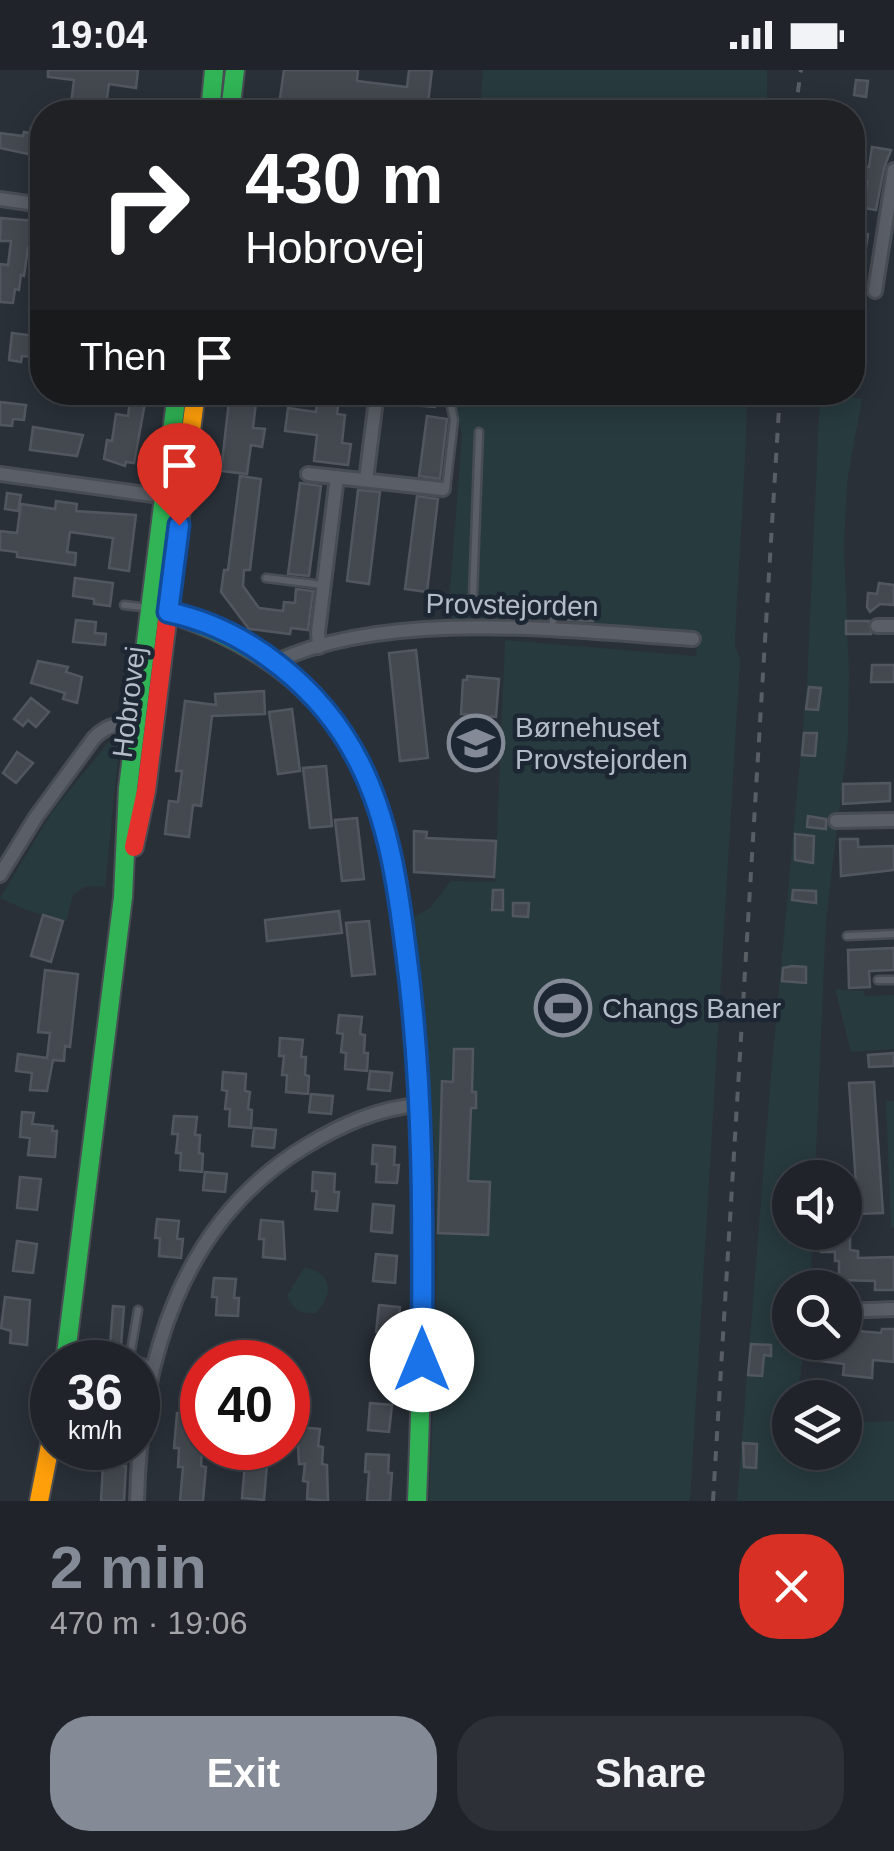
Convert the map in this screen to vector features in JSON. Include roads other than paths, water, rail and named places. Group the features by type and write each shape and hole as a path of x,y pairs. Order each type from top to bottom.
{"main road":[{"path":"211,100 214,70"},
{"path":"232,100 236,70"},
{"name":"Hobrovej","path":"174,498 178,405"},
{"name":"Hobrovej","path":"68,1340 123,897 146,791 146,724 174,498 193,405"},
{"path":"160,610 188,616 230,634 305,687 338,727 359,761 385,830 404,930 419,1105 423,1264 417,1501"},
{"path":"38,1501 45,1470"}],"street":[{"path":"874,291 894,170"},
{"path":"0,199 30,203"},
{"path":"366,480 375,405"},
{"path":"0,474 174,498"},
{"path":"308,474 443,489"},
{"path":"319,646 337,477"},
{"name":"Provstejorden","path":"274,662 319,646 479,626 692,639"},
{"path":"877,626 894,626"},
{"path":"0,875 36,817 94,738 116,724 146,724"},
{"path":"836,822 894,820"},
{"path":"160,1342 168,1312 186,1275 226,1214 248,1191 277,1166 323,1136 389,1108 419,1105"},
{"path":"862,1310 894,1309"},
{"path":"137,1501 139,1470"}],"lane":[{"path":"443,489 448,488 454,420 451,405"},
{"path":"479,432 473,598 480,602 550,608 554,612 552,630"},
{"path":"266,578 324,585"},
{"path":"124,605 160,610"},
{"path":"846,936 894,934"},
{"path":"878,980 894,980"},
{"path":"133,1340 138,1310"}],"railway":[{"path":"797,100 801,70"},
{"path":"713,1501 779,405"}],"place":[{"name":"Børnehuset Provstejorden","path":"476,743"},
{"name":"Changs Baner","path":"563,1008"}]}
